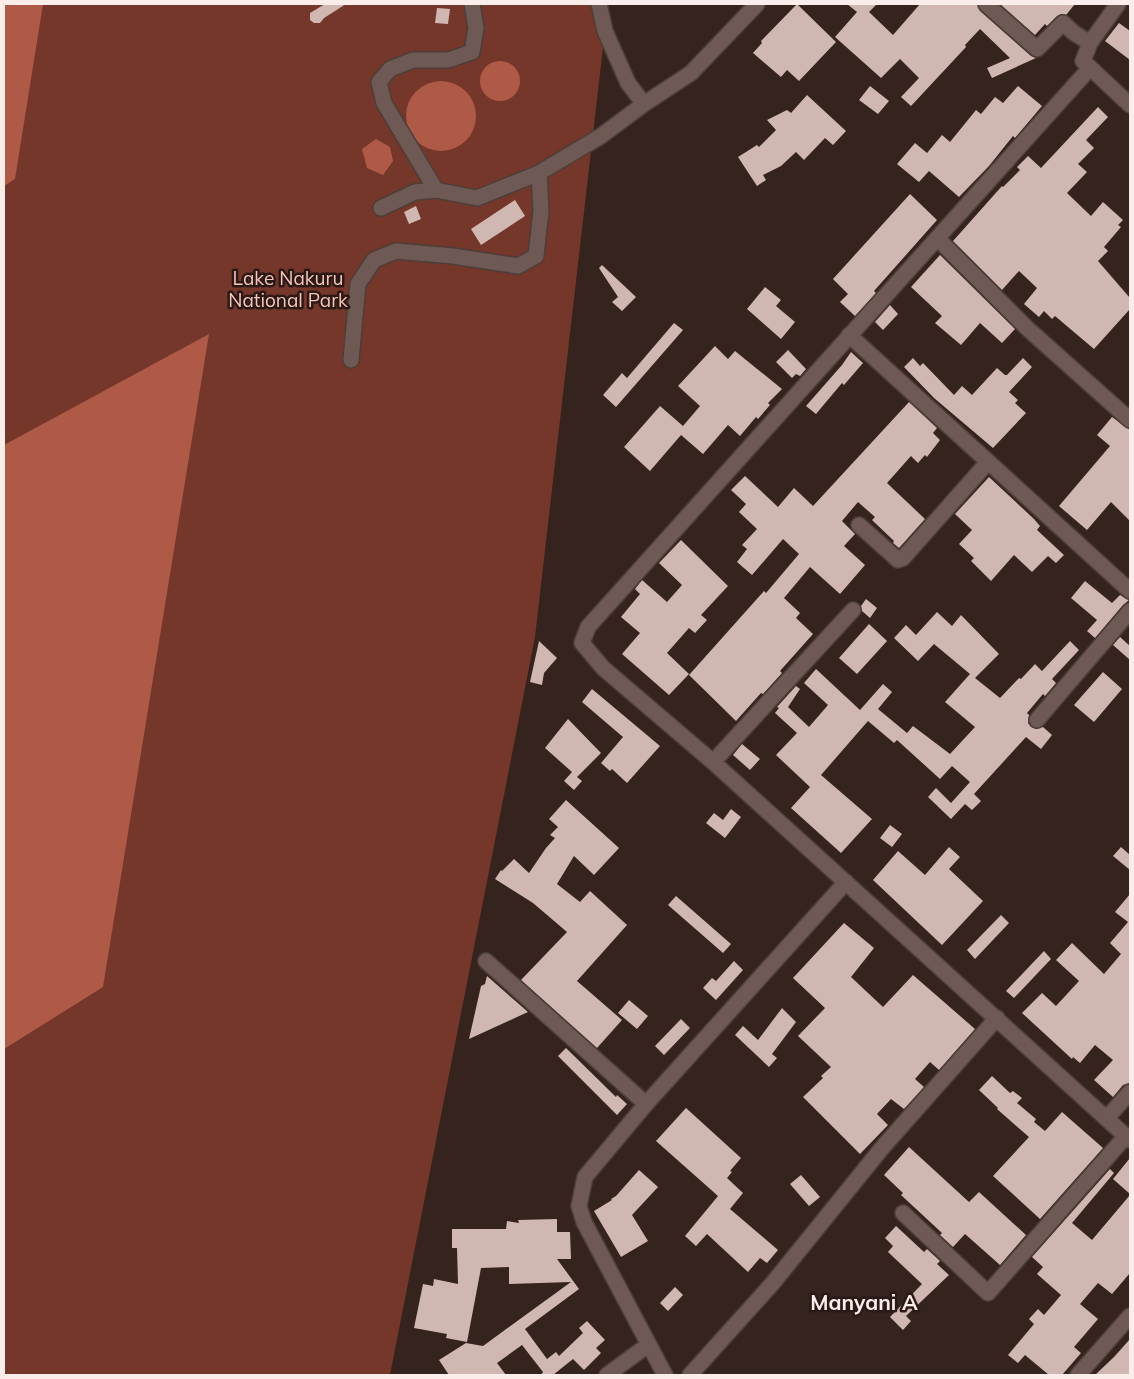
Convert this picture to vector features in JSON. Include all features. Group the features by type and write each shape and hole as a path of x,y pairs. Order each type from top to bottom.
{"street":[{"path":"436,190 384,103 379,82 390,69 412,60 448,60 472,52 476,28 472,4"},
{"path":"599,4 605,31 628,84 644,104"},
{"path":"381,208 415,192 436,190 476,198 539,173 601,136 644,104 692,73 757,4"},
{"path":"986,4 1037,49 1068,28 1090,43"},
{"path":"1118,4 1090,43 1083,61 1130,105"},
{"path":"903,1213 988,1293 1128,1138 713,762 603,668 582,643 588,627 848,335 1090,68"},
{"path":"350,360 358,284 374,260 396,251 453,256 518,266 536,256 541,211 539,173"},
{"path":"937,238 1028,329 1129,418"},
{"path":"848,335 1130,591"},
{"path":"859,525 898,560 903,558 988,462"},
{"path":"713,762 853,610"},
{"path":"1037,720 1130,611"},
{"path":"665,1375 584,1222 579,1206 585,1177 646,1104 846,882"},
{"path":"486,961 646,1104"},
{"path":"690,1375 772,1284 882,1148 997,1018"},
{"path":"1108,1118 1130,1092"},
{"path":"1078,1375 1130,1316"},
{"path":"607,1375 648,1345"}],"green space":[{"name":"Lake Nakuru National Park","path":"4,4 608,4 535,637 390,1375 4,1375"}],"shaded area":[{"path":"4,4 43,4 15,179 4,186"},
{"path":"504,61 511,64 517,70 520,81 519,89 511,98 504,101 496,101 489,98 481,89 480,77 483,70 492,62"},
{"path":"441,81 454,84 466,91 473,103 476,116 473,129 466,141 454,148 441,151 428,148 416,141 409,129 406,116 409,103 416,91 428,84"},
{"path":"376,139 390,147 393,161 383,175 367,168 362,149"},
{"path":"209,334 103,987 4,1049 4,445"}],"building":[{"path":"325,4 346,4 324,18 320,23 314,23 310,20 310,13"},
{"path":"797,4 836,42 799,81 787,70 781,77 753,53 762,43 761,41"},
{"path":"847,4 877,4 869,12 893,35 920,4 977,4 980,11 1031,56 1036,58 992,78 987,68 1010,58 980,29 965,45 966,47 911,106 901,97 919,78 900,59 881,78 835,37 857,12"},
{"path":"1000,4 1075,4 1066,15 1061,14 1057,16 1047,26 1045,24 1035,35"},
{"path":"437,8 450,9 448,24 435,23"},
{"path":"1119,23 1130,31 1130,60 1105,41"},
{"path":"870,86 889,101 878,114 859,100"},
{"path":"1018,86 1042,106 1015,138 1013,136 989,166 959,197 929,171 919,182 897,164 915,143 927,153 942,135 950,142 976,110 981,114 995,97 1003,103"},
{"path":"807,95 846,131 833,145 825,138 804,160 796,152 781,166 763,175 766,180 757,186 738,157 757,145 759,147 776,130 767,120 787,110 791,113"},
{"path":"1098,107 1108,117 1086,140 1094,148 1078,164 1087,172 1067,193 1091,216 1103,202 1123,220 1118,225 1121,227 1104,247 1108,251 1098,261 1130,298 1130,309 1094,349 1055,316 1052,319 1044,311 1039,317 1024,304 1037,288 1019,271 1002,290 953,241 1002,186 1020,170 1017,167 1028,156 1041,168"},
{"path":"910,194 937,220 874,291 876,293 855,316 840,302 848,294 833,279"},
{"path":"515,200 525,216 481,245 471,229"},
{"path":"416,206 421,219 409,224 404,212"},
{"path":"940,255 1015,329 1002,343 980,323 961,345 935,323 942,316 911,287"},
{"path":"602,265 636,297 622,311 612,302 618,297 599,268"},
{"path":"765,287 781,300 776,306 795,322 781,339 747,309"},
{"path":"890,305 898,314 883,330 875,322"},
{"path":"674,323 683,330 616,407 603,395 622,373 627,378"},
{"path":"715,346 728,359 735,351 782,389 768,403 770,405 758,419 756,417 740,436 728,425 703,454 681,435 650,471 624,447 660,406 683,426 700,406 678,386"},
{"path":"788,350 806,369 800,376 796,374 792,378 776,362"},
{"path":"851,352 863,363 844,385 842,383 816,414 806,406"},
{"path":"913,358 920,366 923,363 954,395 962,386 972,395 997,368 1007,375 1023,358 1032,367 1009,392 1018,400 1015,403 1026,413 993,448 934,398 904,367"},
{"path":"909,402 937,428 933,433 940,440 927,457 925,455 918,463 911,456 887,483 925,519 899,548 872,520 875,517 858,502 842,521 855,534 844,546 865,565 840,594 810,567 784,598 800,613 796,618 813,634 780,671 782,673 736,721 689,675 764,591 766,593 799,554 783,539 752,575 737,562 747,549 742,545 757,529 739,512 746,504 731,490 745,476 778,507 794,488 813,506"},
{"path":"1112,417 1130,430 1130,521 1111,502 1087,530 1059,506 1110,446 1097,435"},
{"path":"989,477 1034,519 1040,526 1037,530 1064,555 1056,563 1048,556 1032,572 1014,555 991,581 971,561 974,558 959,544 972,530 955,514"},
{"path":"681,540 728,586 701,615 707,620 695,633 689,628 667,653 689,674 669,695 622,654 640,633 621,617 640,594 635,589 642,580 667,602 682,585 659,563"},
{"path":"1085,581 1112,603 1120,595 1129,600 1095,638 1087,631 1097,620 1071,598"},
{"path":"866,599 877,608 870,618 862,611 861,606"},
{"path":"937,612 952,626 961,615 999,654 975,678 1000,698 1035,664 1042,671 1070,641 1079,650 1052,679 1056,683 1045,696 1043,694 1027,713 1029,715 1028,723 1031,727 1036,729 1043,727 1052,735 1041,749 1026,737 974,794 981,801 972,810 965,804 951,819 928,797 936,788 951,803 970,782 952,766 940,779 897,740 894,743 868,721 821,775 872,819 841,853 791,808 810,787 776,755 797,733 775,713 779,708 777,707 796,686 800,689 788,707 809,727 828,705 804,683 816,669 860,710 883,684 892,692 878,709 907,733 913,726 950,754 975,727 945,702 970,674 934,644 918,661 894,638 906,625 916,635"},
{"path":"869,624 887,641 857,674 839,658"},
{"path":"1120,637 1130,646 1130,660 1113,645"},
{"path":"539,641 557,658 544,673 542,685 530,682"},
{"path":"1103,672 1122,689 1094,722 1074,705"},
{"path":"592,689 660,746 627,783 612,769 610,771 601,763 623,737 582,702"},
{"path":"568,719 601,753 577,777 582,781 574,790 564,781 572,772 545,748"},
{"path":"742,744 760,759 750,770 733,755"},
{"path":"566,800 619,848 594,875 574,856 557,884 580,902 590,891 627,925 577,981 622,1020 597,1048 521,980 567,932 533,903 495,879 501,870 514,859 529,873 555,838 550,835 558,827 549,819"},
{"path":"731,809 741,817 725,838 706,823 714,813 723,820"},
{"path":"890,825 902,834 892,847 880,838"},
{"path":"949,847 960,857 949,869 983,901 942,945 873,880 898,851 925,875"},
{"path":"1121,847 1130,855 1130,870 1113,856"},
{"path":"1130,894 1130,1083 1123,1085 1113,1097 1094,1080 1113,1060 1095,1045 1080,1063 1073,1057 1072,1059 1022,1013 1042,993 1056,1006 1079,981 1056,960 1072,943 1104,974 1121,954 1110,943 1128,922 1115,912"},
{"path":"676,896 731,944 723,953 668,905"},
{"path":"1001,915 1009,923 975,959 967,950"},
{"path":"844,923 874,948 851,977 883,1007 913,975 975,1029 939,1070 930,1062 915,1079 924,1087 904,1109 891,1099 877,1114 888,1125 860,1154 803,1097 823,1078 821,1076 831,1067 798,1036 825,1008 793,978"},
{"path":"1044,951 1051,959 1014,998 1006,991"},
{"path":"734,961 743,970 716,1000 703,988 712,978 716,981"},
{"path":"487,976 528,1012 469,1039 481,986 485,984"},
{"path":"629,1000 648,1016 637,1029 618,1013"},
{"path":"782,1008 796,1022 772,1054 777,1058 769,1067 735,1035 743,1026 758,1040"},
{"path":"681,1019 690,1028 664,1055 655,1046"},
{"path":"566,1048 616,1097 617,1095 627,1104 617,1115 558,1056"},
{"path":"992,1076 1010,1093 1013,1091 1022,1098 1017,1103 1036,1119 1034,1122 1045,1131 1062,1112 1103,1148 1040,1219 993,1176 1029,1137 997,1109 979,1090"},
{"path":"686,1108 741,1158 730,1171 732,1172 727,1178 743,1193 730,1209 778,1250 767,1263 760,1258 748,1272 707,1234 696,1246 685,1236 718,1196 656,1141"},
{"path":"909,1147 969,1202 979,1192 1026,1235 1000,1265 965,1234 953,1247 940,1235 942,1233 901,1195 903,1193 884,1175"},
{"path":"1130,1158 1130,1194 1113,1179"},
{"path":"1110,1169 1114,1173 1072,1223 1092,1240 1130,1195 1130,1273 1112,1294 1098,1283 1080,1304 1098,1319 1074,1347 1081,1353 1062,1375 1049,1375 1025,1355 1018,1363 1008,1355 1034,1324 1029,1319 1038,1309 1044,1315 1061,1295 1037,1274 1043,1267 1032,1257"},
{"path":"639,1170 658,1187 632,1215 648,1241 621,1257 594,1211 612,1200"},
{"path":"801,1175 820,1197 809,1206 790,1184"},
{"path":"557,1219 557,1232 570,1232 571,1259 557,1259 579,1289 525,1329 547,1359 556,1352 559,1356 583,1333 579,1328 587,1321 605,1340 596,1348 601,1353 584,1370 573,1359 553,1375 541,1375 543,1372 522,1345 497,1363 506,1375 449,1375 439,1360 466,1343 483,1346 571,1282 509,1284 509,1267 481,1268 467,1342 446,1338 447,1334 414,1328 423,1284 433,1286 434,1279 458,1284 457,1248 452,1248 452,1229 506,1229 507,1221 519,1223 518,1220"},
{"path":"896,1226 924,1252 927,1249 940,1261 937,1264 949,1275 906,1316 911,1321 903,1330 890,1317 922,1284 888,1252 893,1246 885,1238"},
{"path":"675,1287 683,1295 668,1311 660,1303"},
{"path":"1130,1339 1130,1375 1095,1375 1114,1357"}],"district":[{"name":"Manyani A","path":"864,1303"}]}
